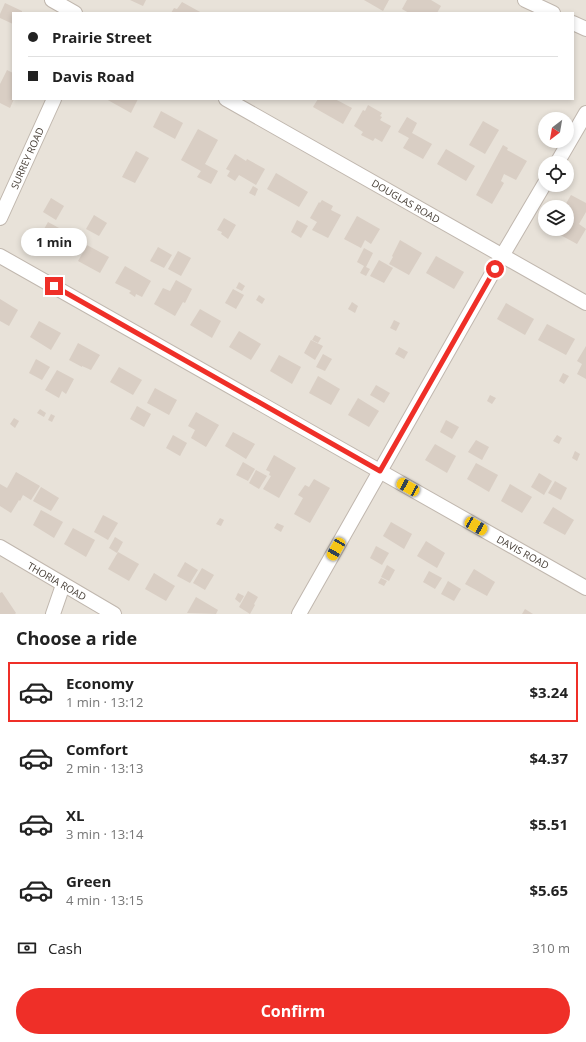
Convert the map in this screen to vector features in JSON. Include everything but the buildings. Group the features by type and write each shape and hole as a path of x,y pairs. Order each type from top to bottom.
{"street":[{"path":"52,0 73,12"},
{"path":"525,0 551,12"},
{"path":"574,23 586,29"},
{"name":"SURREY ROAD","path":"0,218 54,100"},
{"name":"DOUGLAS ROAD","path":"228,100 586,303"},
{"path":"561,156 586,113"},
{"path":"298,614 540,192"},
{"name":"DAVIS ROAD","path":"0,256 586,588"},
{"name":"THORIA ROAD","path":"0,548 114,614"},
{"path":"52,614 63,585"}],"shaded area":[{"path":"0,0 586,0 586,614 0,614"}],"route":[{"path":"54,286 380,471 495,269"}]}
